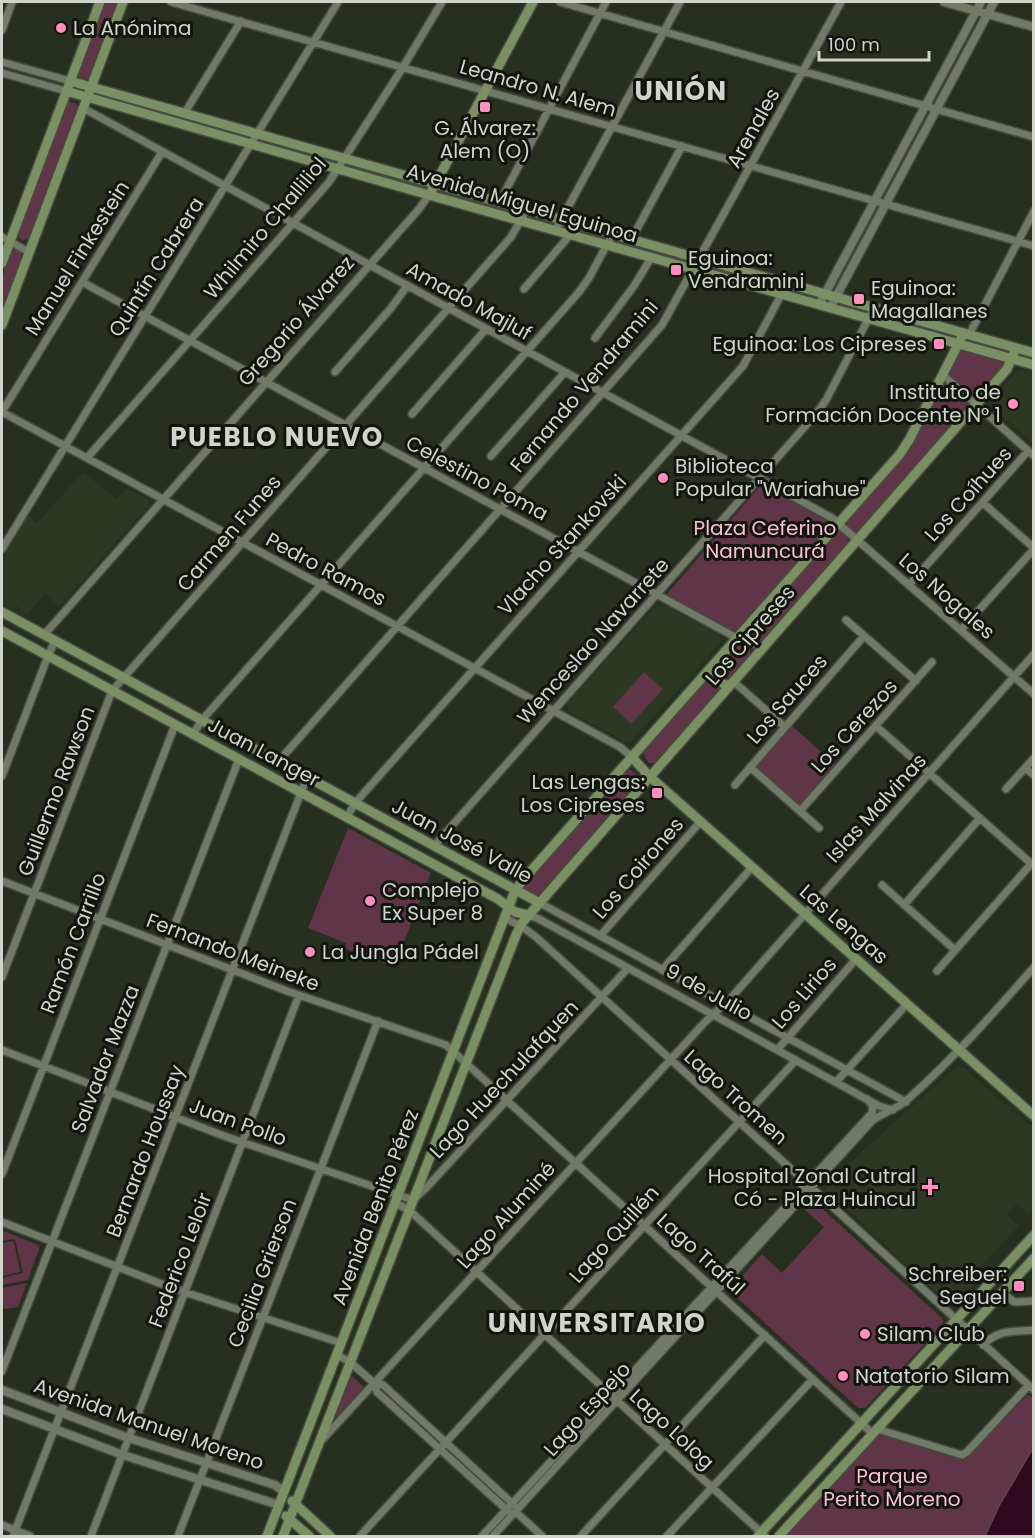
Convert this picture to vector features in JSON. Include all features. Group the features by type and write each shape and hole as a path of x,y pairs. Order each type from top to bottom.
{"main road":[{"path":"2,263 5,240 100,2"},
{"path":"2,325 123,2"},
{"name":"Gregorio Álvarez","path":"429,195 533,2"},
{"name":"Avenida Miguel Eguinoa","path":"70,81 1034,353"},
{"name":"Avenida Miguel Eguinoa","path":"66,91 1034,365"},
{"name":"Los Cipreses","path":"515,890 903,450 966,334"},
{"name":"Los Cipreses","path":"528,915 1009,367 1016,348"},
{"name":"Juan José Valle","path":"2,612 55,641 118,684 202,720 538,902"},
{"name":"Juan Langer","path":"2,631 48,656 118,684 175,725 509,906"},
{"path":"711,668 711,674 722,684 726,686 731,683"},
{"name":"Las Lengas","path":"632,757 700,821 1034,1116"},
{"name":"Avenida Benito Pérez","path":"267,1536 515,890"},
{"name":"9 de Julio","path":"509,906 518,913 528,915"},
{"name":"Avenida Benito Pérez","path":"282,1536 520,925 528,915"},
{"path":"761,1535 1034,1235"},
{"path":"779,1536 1034,1258"},
{"path":"284,1492 330,1536"},
{"path":"294,1503 286,1499 279,1504 280,1510 309,1536"}],"street":[{"path":"2,30 12,2"},
{"name":"Leandro N. Alem","path":"171,2 1034,246"},
{"name":"Quintín Cabrera","path":"2,549 338,2"},
{"name":"Whilmiro Challiliol","path":"87,458 338,169 442,2"},
{"path":"560,2 1034,137"},
{"path":"499,203 606,2"},
{"path":"555,231 680,2"},
{"name":"Arenales","path":"694,270 841,2"},
{"path":"944,2 1034,27"},
{"path":"819,305 981,2"},
{"path":"830,308 994,2"},
{"path":"184,114 241,21"},
{"name":"Avenida Miguel Eguinoa","path":"2,62 70,81"},
{"name":"Avenida Miguel Eguinoa","path":"2,73 66,91"},
{"name":"Amado Majluf","path":"83,108 838,523"},
{"path":"631,240 682,146"},
{"name":"Manuel Finkestein","path":"2,412 162,152"},
{"name":"Gregorio Álvarez","path":"44,635 429,195"},
{"name":"Carmen Funes","path":"118,684 513,235 526,211"},
{"path":"966,334 1034,211"},
{"path":"524,289 570,235"},
{"path":"193,735 202,720 582,287 612,235"},
{"path":"5,240 29,252"},
{"path":"595,338 634,286 651,258"},
{"name":"Fernando Vendramini","path":"278,762 662,326 694,270"},
{"name":"Celestino Poma","path":"82,282 737,638 763,646"},
{"name":"Vlacho Stankovski","path":"347,817 355,803 746,362 787,284"},
{"path":"334,372 391,308 407,286"},
{"name":"Wenceslao Navarrete","path":"434,846 821,407 874,308"},
{"path":"412,414 486,329"},
{"path":"490,456 565,372"},
{"path":"943,375 1031,454"},
{"name":"Pedro Ramos","path":"2,412 620,747 632,757"},
{"name":"Los Coíhues","path":"909,585 983,502 1031,454"},
{"path":"961,630 1034,548 983,502"},
{"name":"Los Nogales","path":"838,523 1034,694"},
{"path":"846,620 916,681"},
{"name":"Los Sauces","path":"735,785 864,636"},
{"path":"2,776 55,641"},
{"name":"Islas Malvinas","path":"716,1012 1034,654"},
{"name":"Los Cerezos","path":"800,811 932,662"},
{"path":"731,683 785,727"},
{"name":"Guillermo Rawson","path":"2,977 118,684"},
{"name":"Ramón Carrillo","path":"2,1174 175,725"},
{"path":"876,726 1032,865 937,971"},
{"path":"1006,789 1034,758"},
{"name":"Salvador Mazza","path":"2,1371 239,759"},
{"path":"750,767 819,828"},
{"path":"1025,768 1034,775"},
{"name":"Bernardo Houssay","path":"14,1534 307,777"},
{"path":"904,905 980,819"},
{"name":"Los Coirones","path":"600,936 700,821"},
{"path":"662,970 752,867"},
{"name":"Fernando Meineke","path":"2,881 299,995 445,1044 454,1051"},
{"path":"882,885 955,950"},
{"name":"Juan José Valle","path":"538,902 906,1102"},
{"name":"9 de Julio","path":"528,915 716,1012 777,1050 867,1099 893,1110"},
{"name":"Lago Tromen","path":"505,918 520,925 536,937 1031,1388"},
{"path":"536,937 535,932 539,926 547,924"},
{"name":"Los Lirios","path":"777,1050 856,958"},
{"name":"Lago Espejo","path":"808,1186 872,1121 906,1102 960,1051 1034,967"},
{"name":"Lago Huechulafquen","path":"413,1200 628,968"},
{"name":"Federico Leloir","path":"91,1536 299,995"},
{"path":"836,1082 907,1004"},
{"name":"Lago Aluminé","path":"318,1444 716,1012"},
{"name":"Cecilia Grierson","path":"178,1536 378,1021"},
{"name":"Juan Pollo","path":"2,1050 397,1199"},
{"name":"Lago Trafúl","path":"454,1051 861,1423 875,1431"},
{"name":"Lago Quillén","path":"360,1536 796,1060"},
{"name":"Lago Espejo","path":"493,1536 873,1111 873,1106 867,1099"},
{"path":"397,1199 413,1200"},
{"name":"Lago Lolog","path":"397,1199 761,1535"},
{"path":"2,1222 185,1292 341,1343"},
{"path":"1002,1292 1014,1302 1034,1301"},
{"path":"983,1346 999,1333 1034,1330"},
{"path":"581,1536 765,1335"},
{"path":"337,1355 350,1362 374,1383 383,1385 512,1503 517,1508 516,1512 542,1536"},
{"path":"667,1536 813,1379"},
{"path":"374,1383 377,1392 506,1510 516,1512"},
{"path":"875,1431 962,1455 1031,1388"},
{"name":"Avenida Manuel Moreno","path":"2,1390 129,1438 277,1486 284,1492"},
{"name":"Lago Espejo","path":"482,1536 614,1398"},
{"name":"Avenida Manuel Moreno","path":"2,1409 123,1455 279,1504"},
{"path":"2,1525 14,1534 30,1536"}],"shaded area":[{"name":"Instituto de Formación Docente N° 1","path":"1023,370 1033,373 1033,443 993,408 992,400 1016,372"},
{"path":"83,472 117,499 126,488 148,499 149,505 59,607 45,594 27,615 17,606 13,610 2,603 2,561 28,515 37,523"},
{"path":"663,605 719,635 721,642 632,741 626,742 568,711 566,705 656,606"},
{"name":"Hospital Zonal Cutral Có - Plaza Huincul","path":"956,1067 963,1067 1034,1129 1033,1210 1029,1215 1017,1204 1007,1214 1019,1226 969,1279 974,1285 967,1292 970,1295 958,1306 951,1305 826,1190 826,1184"},
{"path":"1033,1448 1033,1536 985,1536 1000,1504"}],"green space":[{"path":"104,2 118,2 90,78 84,81 77,74"},
{"path":"69,102 76,103 79,112 30,237 22,241 17,234 65,105"},
{"path":"14,250 20,251 22,257 2,312 4,270"},
{"path":"961,349 1005,360 1006,364 977,397 971,396 949,374"},
{"path":"945,384 969,403 969,407 859,531 852,530 847,525 848,519 906,454"},
{"name":"Plaza Ceferino Namuncurá","path":"760,486 765,486 828,520 830,524 738,630 733,631 667,594"},
{"path":"837,531 842,531 848,536 847,545 763,640 760,642 751,640 748,633 750,629"},
{"path":"741,642 750,648 750,655 726,681 716,673 715,668"},
{"path":"644,672 663,689 631,724 613,707"},
{"path":"709,675 723,687 655,763 649,763 643,751"},
{"path":"792,726 836,765 799,805 757,766"},
{"path":"629,769 638,775 637,784 540,894 534,896 524,889 524,884 625,770"},
{"name":"Complejo Ex Super 8","path":"348,828 431,873 394,967 344,948 346,943 308,928"},
{"name":"Silam Club","path":"815,1202 943,1319 943,1324 865,1408 858,1408 733,1294 733,1286 762,1254 782,1273 824,1227 803,1208 808,1203"},
{"path":"2,1230 40,1246 28,1280 2,1285 2,1278 23,1273 15,1239 2,1241"},
{"path":"14,1241 20,1272 2,1276 2,1243"},
{"path":"27,1283 18,1307 4,1309 2,1288"},
{"path":"352,1376 364,1387 334,1419"},
{"name":"Parque Perito Moreno","path":"1027,1395 1033,1397 1033,1448 1000,1504 985,1536 784,1536 877,1436 883,1435 954,1458 965,1458"}],"place":[{"name":"La Anónima","path":"61,28"},
{"name":"G. Álvarez: Alem (O)","path":"485,107"},
{"name":"Eguinoa: Vendramini","path":"676,270"},
{"name":"Eguinoa: Magallanes","path":"859,299"},
{"name":"Eguinoa: Los Cipreses","path":"939,344"},
{"name":"Instituto de Formación Docente N° 1","path":"1013,404"},
{"name":"Biblioteca Popular \"Wariahue\"","path":"663,478"},
{"name":"Las Lengas: Los Cipreses","path":"657,793"},
{"name":"Complejo Ex Super 8","path":"370,901"},
{"name":"La Jungla Pádel","path":"310,952"},
{"name":"Hospital Zonal Cutral Có - Plaza Huincul","path":"930,1187"},
{"name":"Schreiber: Seguel","path":"1019,1286"},
{"name":"Silam Club","path":"865,1334"},
{"name":"Natatorio Silam","path":"843,1376"}],"district":[{"name":"UNIÓN","path":"681,91"},
{"name":"PUEBLO NUEVO","path":"277,437"},
{"name":"UNIVERSITARIO","path":"597,1323"}]}
